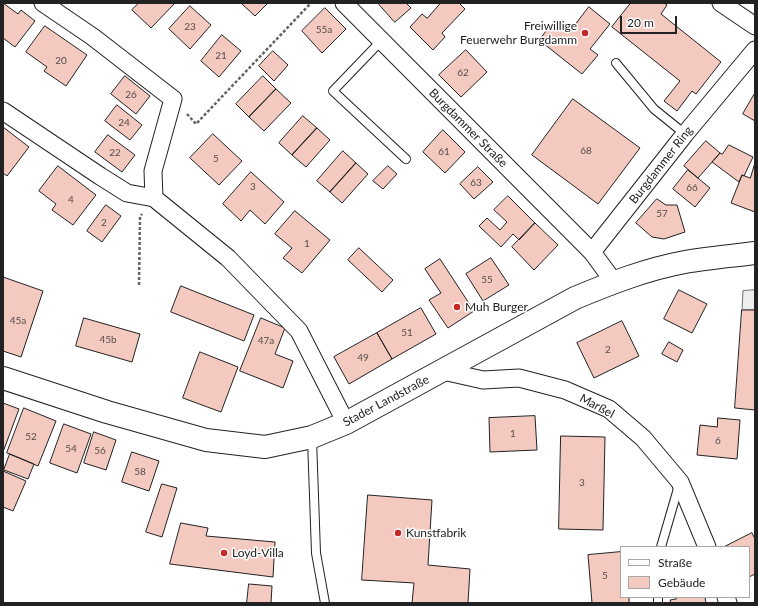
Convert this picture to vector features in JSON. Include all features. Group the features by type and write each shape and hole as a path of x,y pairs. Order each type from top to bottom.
{"street":[{"path":"42,3 93,37 174,99 153,171 154,198"},
{"name":"Burgdammer Straße","path":"344,3 592,252"},
{"path":"721,3 755,26"},
{"name":"Burgdammer Ring","path":"592,252 685,134 755,50"},
{"path":"3,111 127,193 154,198 228,258 298,331 346,422"},
{"path":"592,252 614,282"},
{"name":"Stader Landstraße","path":"3,378 107,412 206,440 265,447 312,437 346,422 443,371 516,329 575,298 614,282 651,270 685,262 755,253"},
{"name":"Marßel","path":"443,371 483,380 520,378 565,390 609,409 643,438 680,482 707,546"}],"lane":[{"path":"381,41 333,91 406,159"},
{"path":"616,63 654,109 685,134"},
{"path":"312,437 316,553 325,603"},
{"path":"661,546 680,482"}],"path":[{"path":"174,99 196,124 311,3"},
{"path":"139,285 140,217 154,198"}],"shaded area":[{"path":"755,290 755,310 742,310 743,291"}],"building":[{"path":"3,3 18,14 21,10 35,21 15,47 3,38"},
{"path":"139,3 175,3 151,28 132,10"},
{"path":"268,3 255,16 242,4"},
{"path":"378,3 406,3 411,8 395,22"},
{"path":"441,3 459,3 465,9 442,33 445,37 433,50 410,27 422,14 427,18"},
{"path":"631,3 664,3 667,5 661,14 721,62 696,94 692,91 677,111 664,101 680,81 612,27"},
{"path":"190,6 211,25 190,49 169,29"},
{"path":"589,7 610,24 590,49 598,55 582,74 539,40 554,21 569,32"},
{"path":"325,8 346,29 322,53 302,31"},
{"path":"45,26 87,55 66,86 44,71 47,67 26,52"},
{"path":"222,35 241,51 219,77 201,61"},
{"path":"466,50 487,72 461,97 439,75"},
{"path":"273,51 288,65 274,81 259,66"},
{"path":"125,76 150,96 136,114 111,94"},
{"path":"263,76 276,89 249,117 236,104"},
{"path":"276,89 291,103 264,131 249,117"},
{"path":"755,93 755,121 743,114"},
{"path":"573,99 640,148 598,204 532,155"},
{"path":"117,105 142,125 130,140 105,121"},
{"path":"303,116 317,128 292,155 279,143"},
{"path":"3,127 29,147 7,176 3,173"},
{"path":"317,128 330,140 306,167 292,155"},
{"path":"443,130 465,152 445,173 423,152"},
{"path":"213,134 242,161 219,185 190,158"},
{"path":"108,135 135,155 122,172 95,152"},
{"path":"706,141 720,153 698,178 684,166"},
{"path":"729,145 753,157 744,176 742,175 739,182 712,162 720,153 722,154"},
{"path":"343,151 356,163 330,192 317,181"},
{"path":"356,163 368,174 342,203 330,192"},
{"path":"755,163 755,212 731,203 742,175 750,178"},
{"path":"58,166 96,195 73,225 52,210 56,204 39,191"},
{"path":"388,166 397,174 383,189 373,181"},
{"path":"478,167 493,182 474,199 460,184"},
{"path":"688,170 710,188 695,207 673,189"},
{"path":"251,172 284,202 265,224 250,210 241,221 223,204"},
{"path":"508,196 535,223 519,240 513,234 501,247 479,226 487,218 500,230 507,222 494,210"},
{"path":"657,199 666,205 677,205 685,232 664,239 652,237 636,223"},
{"path":"106,205 121,216 102,242 87,231"},
{"path":"295,211 330,240 302,273 283,258 292,248 275,234"},
{"path":"535,223 558,245 534,270 512,247"},
{"path":"359,248 393,280 382,292 348,260"},
{"path":"491,258 509,285 483,301 466,274"},
{"path":"440,259 474,311 448,328 429,300 441,293 425,269"},
{"path":"3,277 43,291 21,357 3,351"},
{"path":"181,286 254,315 244,341 171,312"},
{"path":"679,290 707,304 692,333 664,319"},
{"path":"421,308 436,334 392,359 377,333"},
{"path":"742,310 755,310 755,410 735,408"},
{"path":"84,318 140,334 132,362 76,346"},
{"path":"261,318 285,328 275,354 293,361 283,388 240,371"},
{"path":"622,321 639,356 594,378 577,343"},
{"path":"377,333 392,359 349,384 334,357"},
{"path":"669,342 683,350 677,362 662,354"},
{"path":"200,352 238,367 221,412 183,398"},
{"path":"3,403 19,409 3,452"},
{"path":"24,408 56,421 38,466 7,453"},
{"path":"535,416 537,450 490,452 489,418"},
{"path":"718,418 740,420 737,459 697,455 700,425 717,427"},
{"path":"64,424 91,434 77,473 50,463"},
{"path":"94,432 116,440 106,470 84,463"},
{"path":"561,436 605,437 603,530 559,529"},
{"path":"132,452 159,461 149,491 122,482"},
{"path":"10,454 34,464 28,479 4,470"},
{"path":"3,471 26,481 13,511 3,507"},
{"path":"162,484 177,488 162,537 146,532"},
{"name":"Kunstfabrik","path":"368,495 432,500 428,565 470,569 468,603 412,603 414,583 362,580"},
{"name":"Loyd-Villa","path":"181,523 208,528 206,536 275,542 273,577 170,564"},
{"path":"752,533 755,539 755,574 750,576 750,546 726,546"},
{"path":"620,552 620,598 629,598 629,603 592,603 588,555"},
{"path":"249,584 272,586 271,603 247,603"},
{"path":"705,598 706,603 671,603 670,600"}],"place":[{"name":"Freiwillige Feuerwehr Burgdamm","path":"585,33"},
{"name":"Muh Burger","path":"457,307"},
{"name":"Kunstfabrik","path":"398,533"},
{"name":"Loyd-Villa","path":"224,553"}]}
